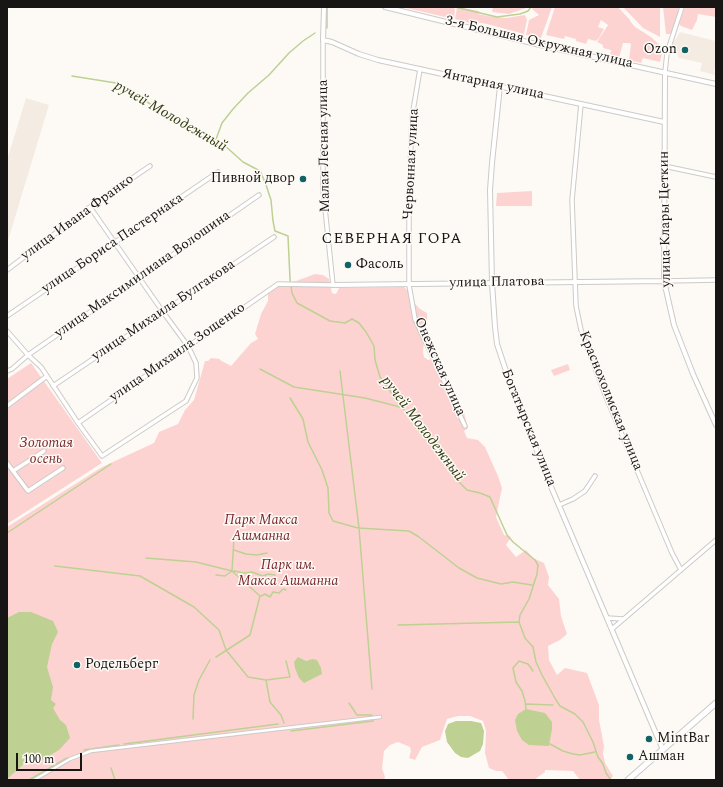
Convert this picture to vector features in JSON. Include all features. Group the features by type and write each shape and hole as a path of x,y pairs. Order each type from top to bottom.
{"main road":[{"path":"628,780 635,778 663,750 716,703"}],"street":[{"name":"Малая Лесная улица","path":"324,7 323,189 333,285"},
{"name":"3-я Большая Окружная улица","path":"385,7 540,45 716,84"},
{"name":"улица Клары Цеткин","path":"682,7 667,53 665,72 664,281 674,325 693,374 716,425"},
{"name":"Янтарная улица","path":"323,40 332,42 364,56 664,122"},
{"name":"Червонная улица","path":"410,285 409,198 412,117 420,69"},
{"name":"Богатырская улица","path":"500,86 491,176 492,283 495,327 500,356 559,505 663,750"},
{"name":"Краснохолмская улица","path":"581,104 572,200 576,306 581,330 609,404 672,553 681,570"},
{"name":"улица Ивана Франко","path":"7,270 90,206 150,166"},
{"path":"664,166 716,178"},
{"name":"улица Бориса Пастернака","path":"7,316 218,172"},
{"name":"улица Максимилиана Волошина","path":"7,371 12,369 28,355 259,195"},
{"path":"7,331 28,355 41,366 78,423 102,456 186,401 197,378 196,364 188,346 90,206"},
{"name":"улица Михаила Булгакова","path":"53,386 274,237"},
{"name":"улица Платова","path":"278,284 410,285 716,280"},
{"name":"улица Михаила Зощенко","path":"78,423 278,284"},
{"name":"Онежская улица","path":"410,285 415,319 465,426"},
{"path":"7,406 47,376"},
{"path":"13,471 44,451"},
{"path":"7,463 28,491 64,468"},
{"path":"559,505 574,499 585,491 595,476"},
{"path":"612,629 716,540"},
{"path":"607,618 623,619"},
{"path":"34,780 70,759 91,751 380,717"}],"shaded area":[{"path":"680,32 716,41 715,75 700,71 702,63 679,58 673,47 673,43"},
{"path":"26,98 49,105 7,244 7,160"},
{"path":"19,612 31,612 53,621 58,632 52,644 47,667 53,687 51,700 56,704 53,708 60,720 66,725 70,738 59,750 44,759 24,764 7,779 7,618"},
{"path":"298,657 306,661 313,659 317,660 322,674 304,683 299,678 295,668 294,662"},
{"path":"526,709 545,713 552,722 549,746 529,745 522,740 517,731 515,720 518,714"},
{"path":"456,721 481,723 484,731 483,744 480,751 468,758 461,757 455,753 447,742 445,731 448,724"}],"green space":[{"path":"454,7 454,19 406,8"},
{"path":"457,7 479,11 478,14 488,16 506,18 525,15 527,20 524,34 487,24 476,22 470,23 455,19"},
{"path":"493,7 529,7 509,14 492,12"},
{"path":"533,7 552,7 541,38 526,35 529,20 539,15 532,9"},
{"path":"555,7 618,7 635,27 651,37 660,45 664,46 660,62 643,58 641,63 629,60 631,44 629,43 623,43 619,58 610,56 611,50 603,48 603,45 597,42 608,25 601,20 598,27 604,29 599,38 596,41 588,39 586,44 565,36 564,39 546,35"},
{"path":"623,7 660,7 660,37 643,28"},
{"path":"663,7 680,7 671,34 666,34"},
{"path":"685,7 716,7 716,17 698,14 692,30 679,24"},
{"path":"532,191 532,206 496,206 497,193"},
{"name":"Парк Макса Ашманна","path":"315,274 323,275 329,279 332,293 336,294 339,288 404,287 408,291 409,297 420,309 427,313 427,320 422,325 425,334 423,352 424,357 428,360 435,358 447,384 464,413 468,428 464,431 467,438 478,440 485,447 498,476 502,488 496,517 504,535 511,537 506,545 516,557 526,550 533,558 544,563 549,577 548,585 559,599 561,616 567,634 560,640 548,646 549,660 557,675 565,668 587,673 599,705 599,720 604,746 603,754 605,763 613,776 610,780 580,780 573,771 545,770 545,772 534,780 509,780 502,771 496,771 489,768 485,753 486,731 483,721 470,716 458,716 447,719 440,740 422,747 415,760 409,758 411,751 410,747 398,742 390,745 384,751 382,768 385,777 384,780 7,780 7,527 102,467 154,443 159,432 178,424 185,410 194,400 205,361 208,361 211,358 220,359 231,366 251,343 258,339 255,334 261,314 268,301 268,294 272,287 296,281"},
{"name":"Золотая осень","path":"31,363 102,463 7,524 7,379"},
{"path":"568,364 570,370 554,376 551,370"}],"waterway":[{"path":"327,7 327,28"},
{"path":"455,7 497,17 520,14 528,11 531,7"},
{"path":"215,142 222,123 233,109 248,93 269,75 289,53 315,33"},
{"name":"ручей Молодежный","path":"72,76 116,83 206,138 223,144 243,162 260,171 271,200 275,231 288,236 290,279 292,293 297,303 330,321 345,323 352,319 359,323 374,346 375,360 380,377 422,434 449,463 460,483 467,490 490,497 507,535 513,542 535,560 538,565 537,574 529,599 520,615 519,622 525,638 533,647 536,662 556,700 560,706 575,714 583,722 593,742 598,757 611,780"},
{"path":"260,369 294,387 365,398 404,408"},
{"path":"340,371 359,528 372,689"},
{"path":"290,398 303,419 308,442 322,470 328,488 329,513 333,521 358,528 409,531 459,568 477,578 501,584 513,582 532,585"},
{"path":"7,533 111,464"},
{"path":"216,575 225,576 232,571 234,538"},
{"path":"234,550 246,554 257,555 267,553"},
{"path":"146,558 196,562 232,571 260,596 250,635 216,657"},
{"path":"55,566 140,576 194,607 219,630 226,650 248,677 266,680 270,702 281,715 284,723"},
{"path":"234,571 244,573 252,572 263,576 268,574 275,575"},
{"path":"261,596 265,594 270,597 273,592 279,593 283,589 286,590"},
{"path":"398,625 519,622"},
{"path":"193,719 194,695 199,680 210,660"},
{"path":"266,680 290,677 286,661"},
{"path":"526,709 522,691 516,682 513,668 519,661 528,664 533,671"},
{"path":"291,731 373,721 372,715 357,715 349,703"},
{"path":"526,704 553,705"},
{"path":"124,744 278,724"},
{"path":"550,744 563,751 573,754 580,755 595,752"},
{"path":"84,750 119,745"},
{"path":"29,780 67,758"},
{"path":"111,768 115,780"}],"place":[{"name":"Ozon","path":"685,50"},
{"name":"Пивной двор","path":"303,179"},
{"name":"Фасоль","path":"348,265"},
{"name":"Родельберг","path":"77,665"},
{"name":"MintBar","path":"649,739"},
{"name":"Ашман","path":"630,757"}],"district":[{"name":"СЕВЕРНАЯ ГОРА","path":"392,240"}],"park label":[{"name":"Парк им. Макса Ашманна","path":"288,574"}]}
